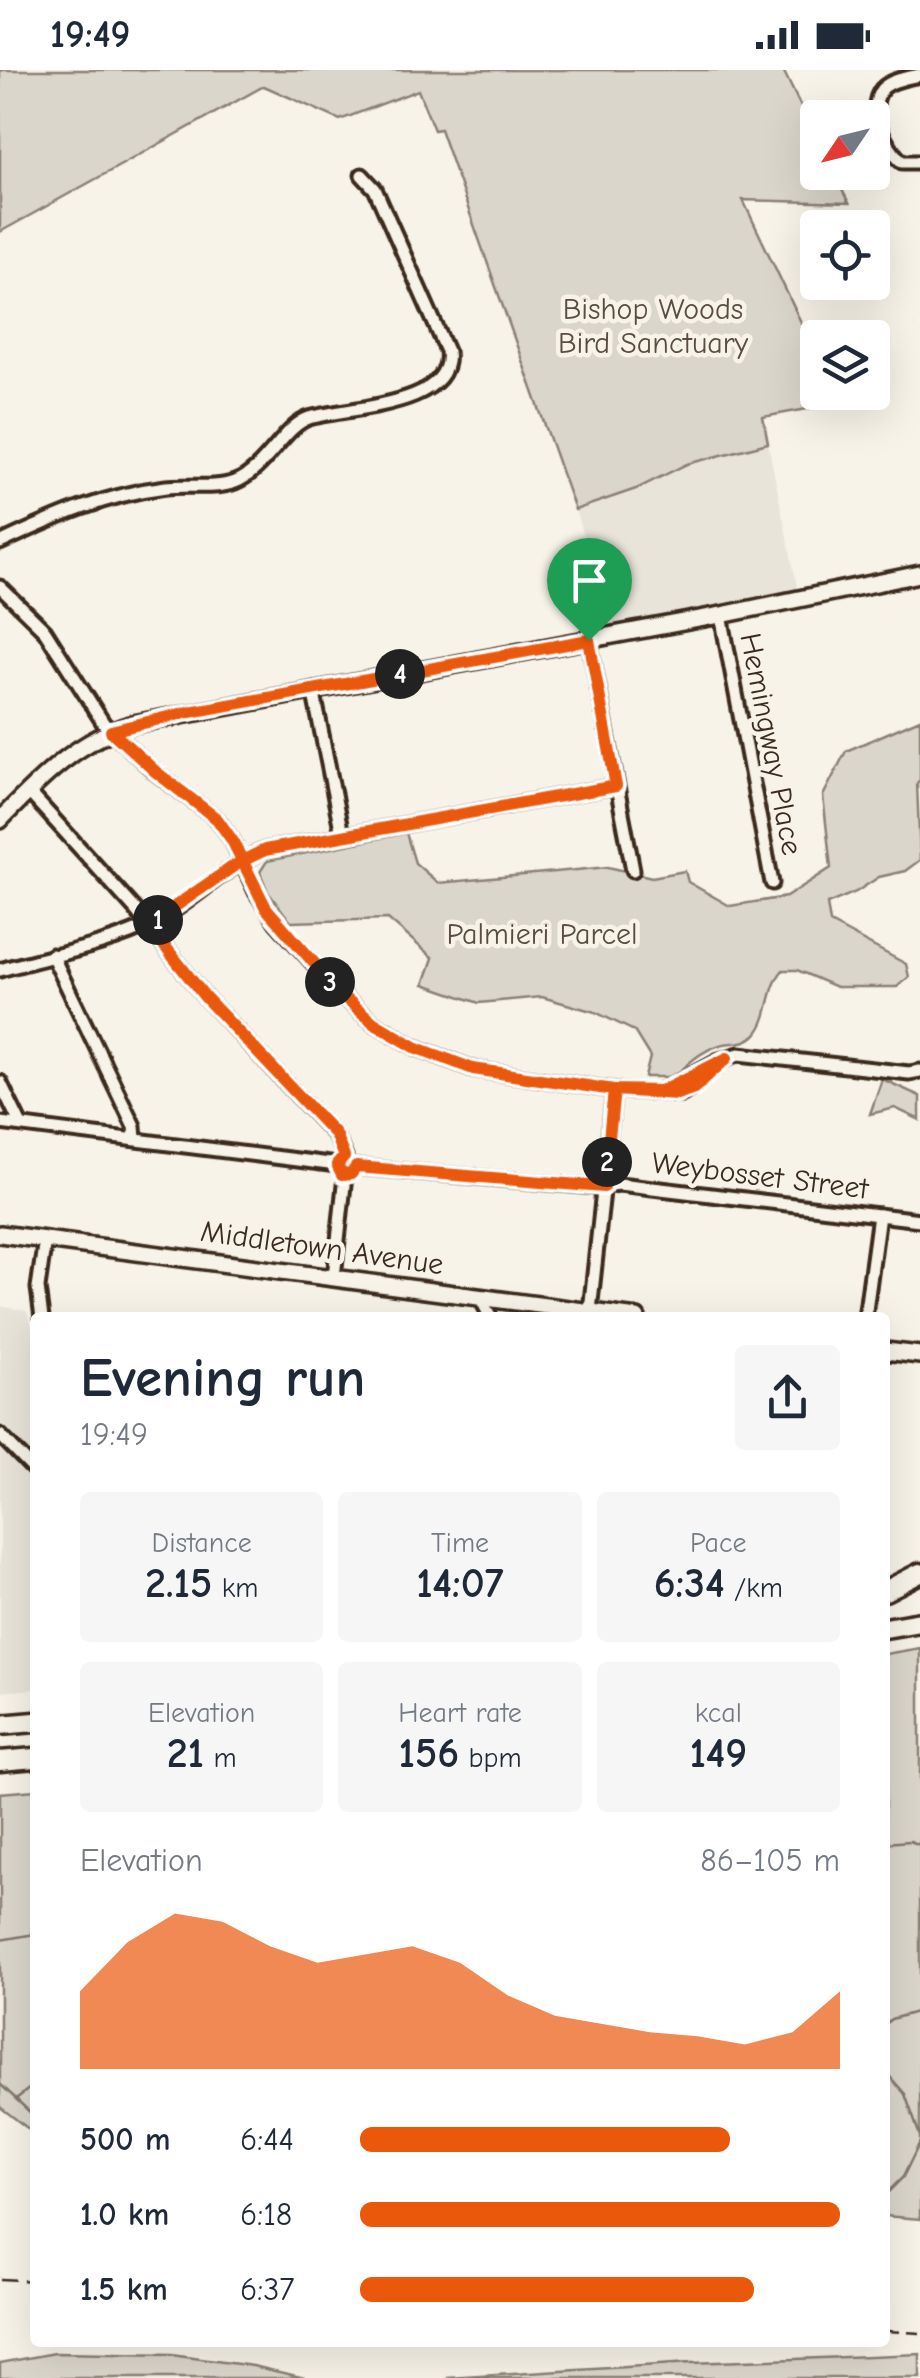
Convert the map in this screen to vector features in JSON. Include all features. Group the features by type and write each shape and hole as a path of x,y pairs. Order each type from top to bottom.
{"highway":[{"path":"890,1589 920,1574"},
{"path":"890,1591 920,1586"},
{"path":"890,1627 920,1622"},
{"path":"0,1725 30,1722"},
{"path":"0,1761 30,1758"}],"main road":[{"path":"0,820 59,763 111,731 184,713 722,615 920,574"},
{"name":"Middletown Avenue","path":"0,1234 594,1312"},
{"path":"890,1352 920,1355"}],"street":[{"path":"920,75 886,85 876,107 896,157 902,162 920,162"},
{"path":"0,544 96,502 167,486 229,484 248,476 304,419 423,392 438,382 446,370 447,351 375,190 362,175"},
{"path":"0,588 46,630 98,718 156,772 217,819 260,900 289,937 343,996 389,1033 443,1060 473,1069 614,1090 686,1093 727,1058 751,1054 909,1073 920,1071"},
{"name":"Hemingway Place","path":"722,615 772,883"},
{"path":"589,640 633,870"},
{"path":"313,690 342,834"},
{"path":"0,970 148,925 265,850 616,786"},
{"path":"28,791 148,925 205,997 335,1134 346,1166 334,1278"},
{"path":"52,955 134,1126 135,1139"},
{"path":"0,1082 20,1125"},
{"path":"590,1311 614,1090"},
{"name":"Weybosset Street","path":"0,1122 346,1166 604,1187 618,1184 920,1220"},
{"path":"866,1312 878,1215"},
{"path":"41,1312 38,1288 45,1239"},
{"path":"480,1297 488,1312"},
{"path":"0,1436 30,1467"}],"shaded area":[{"path":"768,443 798,591 611,625 575,510 636,489 687,464"},
{"path":"0,1306 26,1311 30,1320 30,1689 0,1692"}],"green space":[{"name":"Bishop Woods Bird Sanctuary","path":"0,70 783,70 800,105 800,190 842,190 849,203 743,200 800,320 802,410 763,417 768,443 687,464 636,489 575,510 440,129 434,130 418,90 340,120 264,86 0,232"},
{"name":"Palmieri Parcel","path":"920,719 920,860 905,871 879,877 827,904 830,923 906,964 909,977 897,987 836,987 797,970 783,970 761,1027 752,1038 707,1051 675,1077 645,1077 650,1057 634,1031 595,1012 542,997 479,1003 424,984 433,958 388,919 291,922 268,892 260,872 267,861 406,833 415,863 438,883 608,867 652,877 685,871 688,882 730,906 786,897 831,868 823,796 846,751"},
{"path":"882,1079 920,1096 920,1120 895,1108 870,1114"},
{"path":"920,1648 920,2219 890,2216 890,1653"},
{"path":"30,1790 30,2130 0,2107 0,1793"},
{"path":"55,2353 171,2355 253,2366 305,2378 0,2378 0,2363"},
{"path":"920,2354 920,2378 447,2378 691,2363"}],"waterway":[{"path":"890,1843 910,1841 920,1845"},
{"path":"0,1940 30,1935"},
{"path":"890,2020 920,2011"},
{"path":"890,2077 905,2094 920,2136"},
{"path":"0,2084 30,2112"},
{"path":"16,2099 30,2088"},
{"path":"890,2190 903,2177 920,2142"}],"railway":[{"path":"0,2279 30,2281"},
{"path":"890,2331 920,2333"}],"route":[{"path":"589,640 184,713 111,731 143,762 217,819 232,840 242,862 248,876 260,900 343,996 374,1023 415,1047 473,1069 614,1090 677,1094 694,1088 727,1058 661,1091 614,1090 604,1187 356,1167 354,1173 342,1175 337,1165 344,1157 335,1134 205,997 148,925 234,866 242,862 251,856 265,850 616,786 589,640"}]}
